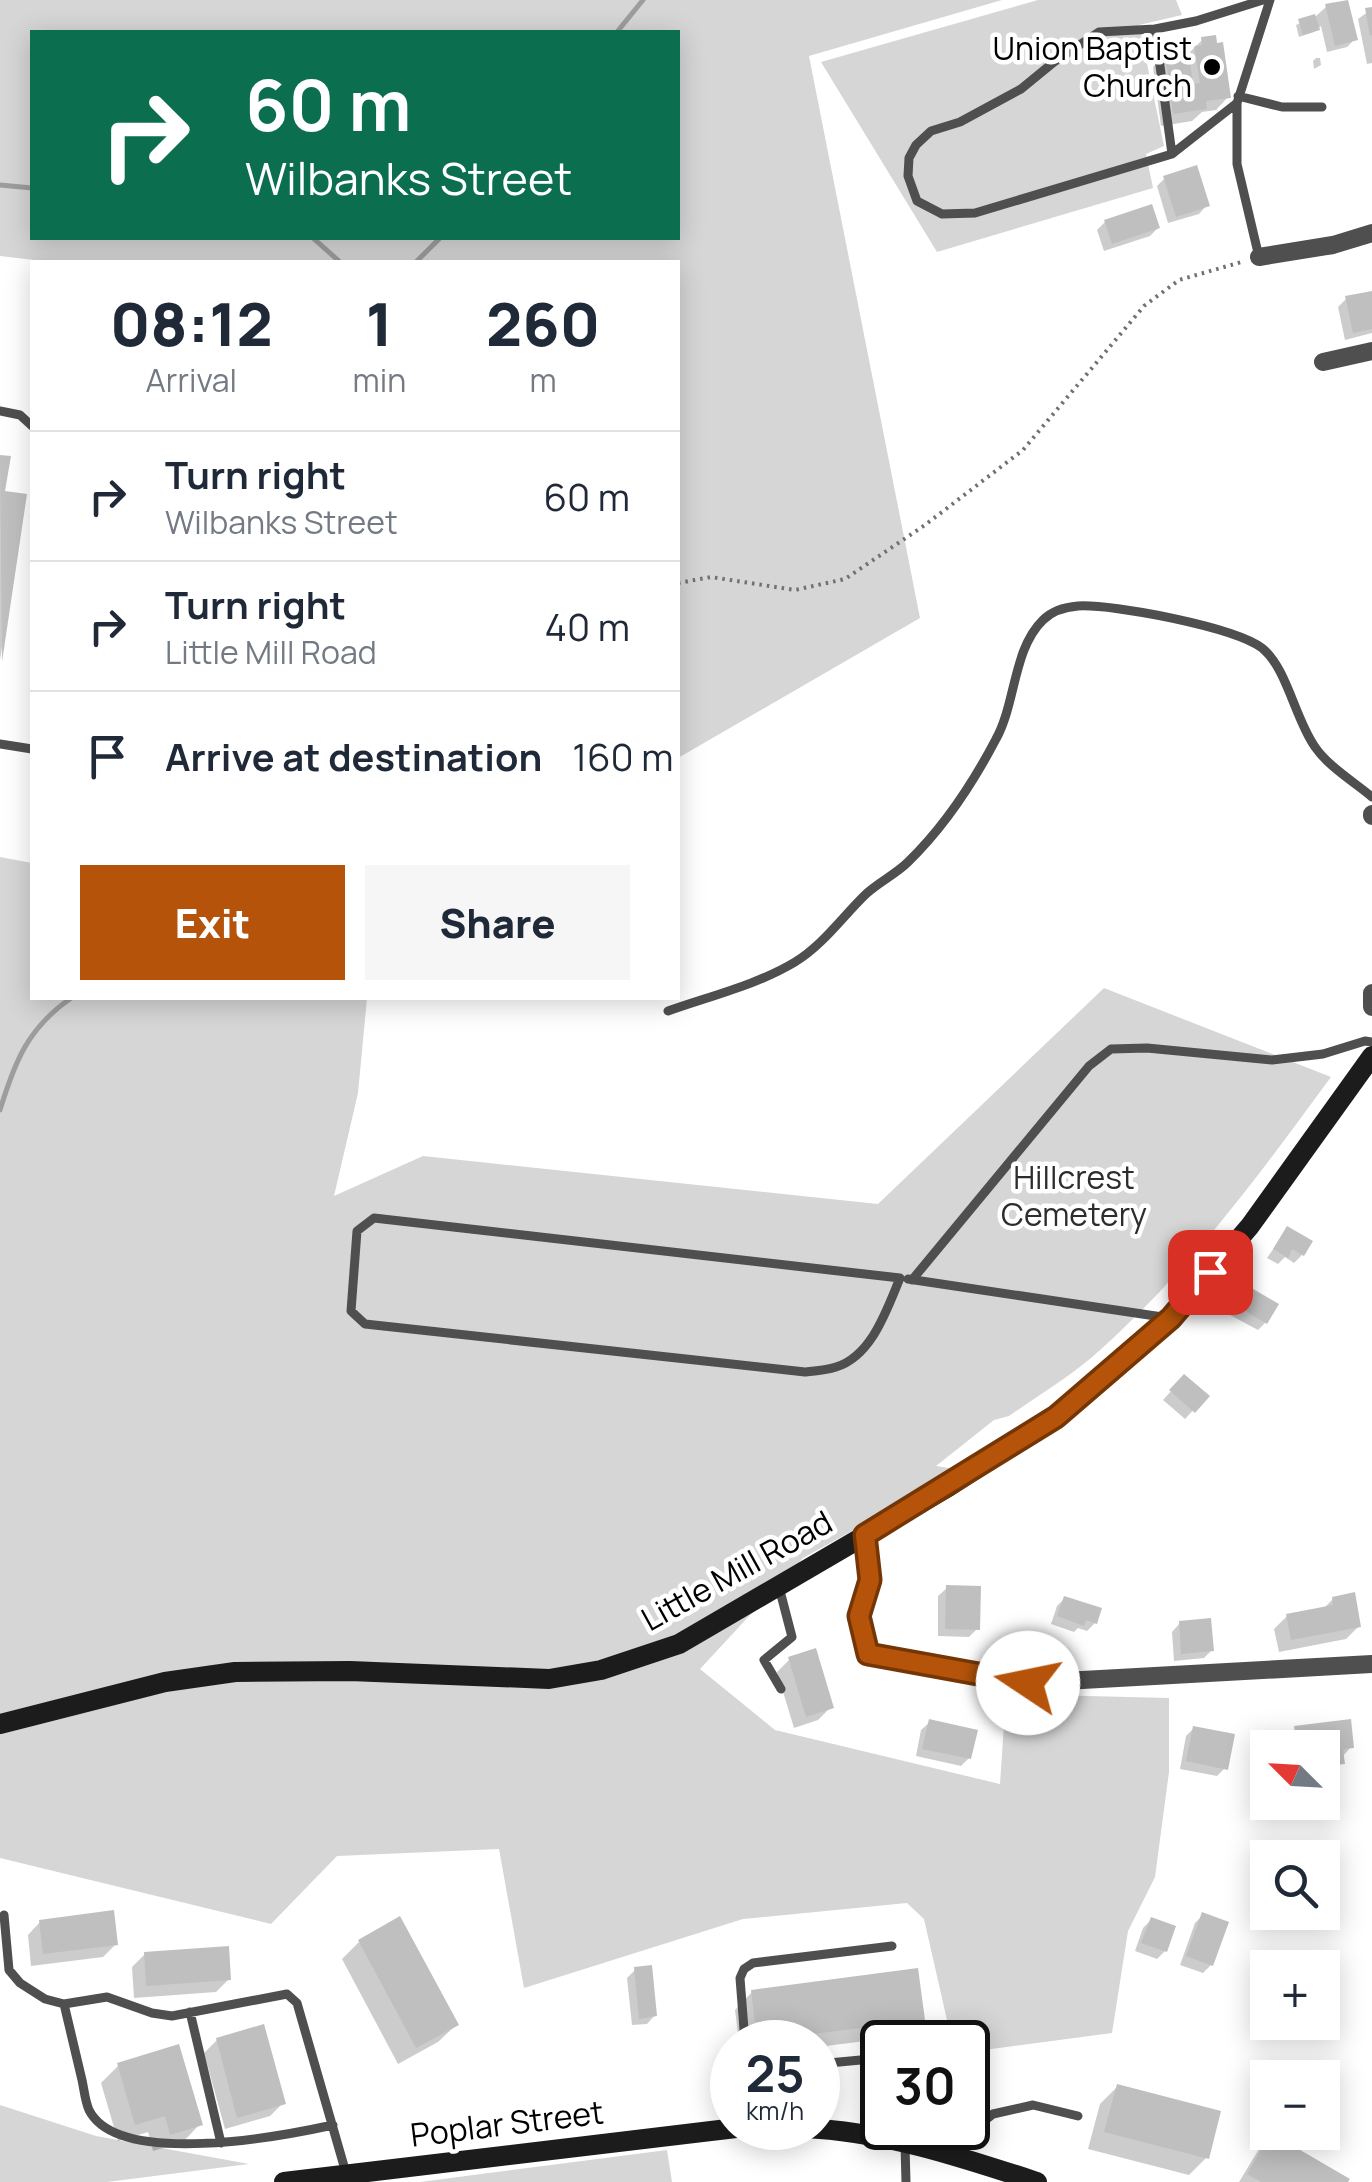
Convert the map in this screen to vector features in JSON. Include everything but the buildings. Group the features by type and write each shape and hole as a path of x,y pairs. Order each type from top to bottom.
{"street":[{"path":"1259,257 1334,245 1372,232"},
{"path":"1323,362 1372,352"},
{"path":"1372,993 1372,1007"},
{"name":"Little Mill Road","path":"0,1724 165,1682 235,1672 350,1671 549,1679 601,1670 679,1644 1056,1417 1171,1318 1250,1226 1372,1056"},
{"path":"865,1535 870,1580 859,1616 868,1654 1028,1683 1372,1664"},
{"name":"Poplar Street","path":"284,2182 710,2131"},
{"path":"936,2150 1037,2182"}],"lane":[{"path":"1267,0 1155,29 1099,32 1021,89 960,122 931,130 909,158 908,176 918,201 942,214 975,213 1172,154 1238,100 1322,107"},
{"path":"1259,257 1237,164 1238,100 1267,0"},
{"path":"1155,29 1172,154"},
{"path":"0,411 20,416 30,424"},
{"path":"668,1011 768,976 798,960 870,890 915,855 950,814 997,738 1032,636 1044,619 1059,610 1100,608 1218,630 1252,642 1265,650 1277,666 1301,724 1317,750 1372,797"},
{"path":"0,744 30,749"},
{"path":"912,1280 1089,1066 1110,1049 1147,1048 1272,1060 1323,1054 1365,1040 1372,1042"},
{"path":"900,1278 885,1314 861,1350 839,1367 804,1372 365,1324 351,1311 357,1232 374,1218 900,1278 1171,1318"},
{"path":"778,1587 792,1637 764,1660 781,1689"},
{"path":"4,1915 9,1970 33,1991 64,2004 107,1996 152,2013 172,2016 287,1994 298,2002 346,2173"},
{"path":"743,2020 740,1978 753,1963 892,1946"},
{"path":"64,2004 89,2111 103,2126 135,2138 171,2144 270,2138 334,2124"},
{"path":"190,2012 221,2142"},
{"path":"958,2156 968,2134 993,2114 1033,2105 1078,2116"},
{"path":"906,2150 906,2182"}],"path":[{"path":"680,583 711,577 794,590 845,579 925,525 1023,450 1144,306 1179,280 1259,257"}],"green space":[{"path":"0,0 1002,0 809,56 920,618 680,757 680,260 34,260 0,256"},
{"path":"1038,0 1176,0 1182,15 1139,25 1164,146 1146,154 1153,188 937,252 821,62"},
{"name":"Hillcrest Cemetery","path":"0,857 30,863 30,1000 367,1000 358,1093 334,1196 423,1156 878,1204 1104,988 1331,1077 1219,1224 1126,1326 1071,1373 1009,1416 994,1420 936,1466 963,1470 803,1558 700,1669 775,1730 1000,1784 1006,1694 1169,1698 1169,1772 1155,1877 1128,1931 1112,2033 990,2049 990,2020 947,2020 924,1919 907,1903 743,1919 524,1988 499,1849 337,1856 271,1924 0,1858"},
{"path":"0,2105 96,2136 249,2164 107,2182 0,2182"},
{"path":"667,2150 672,2182 420,2182"}],"waterway":[{"path":"619,30 643,0"},
{"path":"0,185 30,188"},
{"path":"315,240 338,260"},
{"path":"418,260 438,240"},
{"path":"0,1110 25,1047 44,1021 68,1000"}],"place":[{"name":"Union Baptist Church","path":"1212,67"}],"route":[{"path":"1028,1683 868,1654 859,1616 870,1580 865,1535 1056,1417 1171,1318 1210,1272"}]}
